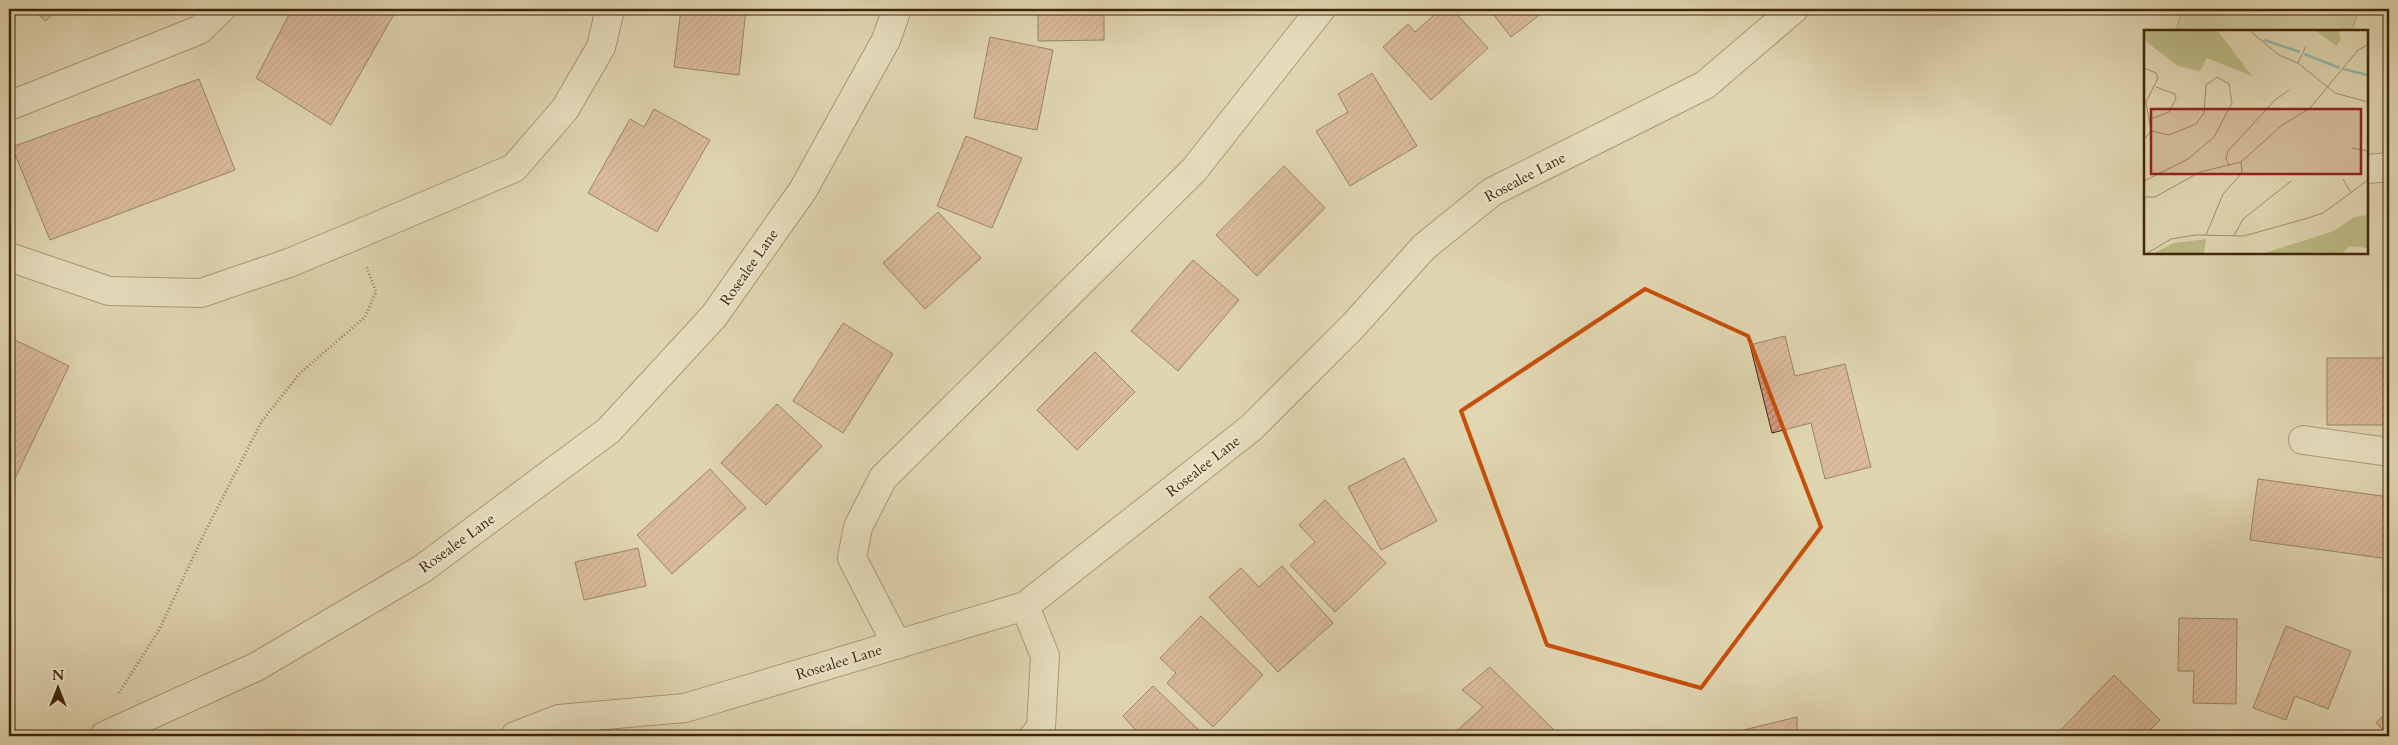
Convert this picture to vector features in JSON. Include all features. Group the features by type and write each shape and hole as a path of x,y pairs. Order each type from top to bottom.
{"street":[{"path":"9,106 199,30 221,9"},
{"path":"9,257 109,291 201,293 289,263 514,168 565,109 601,47 610,9"},
{"name":"Rosealee Lane","path":"104,736 256,667 422,569 608,431 714,316 804,190 886,40 897,9"},
{"path":"897,644 852,558 858,526 883,478 1194,170 1320,9"},
{"name":"Rosealee Lane","path":"515,736 559,719 685,708 1025,606 1251,428 1353,326 1424,247 1492,192 1705,85 1794,9"},
{"path":"2368,169 2389,167"},
{"path":"2303,440 2389,452"},
{"path":"1025,606 1045,656 1041,728 1034,736"}],"path":[{"path":"118,696 159,630 204,534 262,421 300,373 366,317 376,292 354,236"}],"highlighted area":[{"path":"1645,289 1748,336 1821,527 1701,688 1547,645 1461,411"}],"green space":[{"path":"2182,9 2359,9 2352,30 2176,30"}],"building":[{"path":"31,9 56,9 46,21"},
{"path":"292,9 397,9 331,125 256,78"},
{"path":"681,9 746,9 739,75 674,67"},
{"path":"1038,9 1104,9 1104,40 1038,41"},
{"path":"1441,9 1452,9 1488,48 1431,100 1383,47 1408,24 1415,32"},
{"path":"1489,9 1547,9 1511,37"},
{"path":"990,37 1053,50 1037,130 974,118"},
{"path":"1372,73 1417,146 1350,186 1316,131 1348,112 1338,94"},
{"path":"199,79 235,170 50,240 12,147"},
{"path":"654,109 710,140 657,232 588,193 630,119 644,127"},
{"path":"966,136 1022,158 992,228 937,206"},
{"path":"1284,166 1325,208 1257,276 1216,235"},
{"path":"938,212 981,258 925,309 883,263"},
{"path":"1193,260 1239,300 1178,371 1131,331"},
{"path":"843,323 893,354 843,433 793,401"},
{"path":"1785,336 1795,376 1845,364 1871,467 1825,479 1811,423 1772,433 1750,345"},
{"path":"9,337 69,366 9,491"},
{"path":"1095,352 1135,392 1077,450 1037,410"},
{"path":"2327,358 2389,358 2389,425 2327,425"},
{"path":"777,404 822,446 766,505 721,463"},
{"path":"1404,458 1437,521 1381,550 1348,487"},
{"path":"710,469 746,508 672,574 637,535"},
{"path":"2258,479 2389,497 2389,559 2250,540"},
{"path":"1325,500 1386,563 1335,612 1290,565 1315,542 1299,525"},
{"path":"638,548 646,586 584,600 575,562"},
{"path":"1282,566 1333,623 1278,672 1209,597 1241,568 1259,587"},
{"path":"1201,616 1263,675 1213,727 1167,683 1176,673 1160,658"},
{"path":"2179,618 2237,619 2236,704 2193,703 2194,671 2178,671"},
{"path":"2286,626 2351,651 2328,709 2295,696 2286,720 2253,708"},
{"path":"1490,667 1557,733 1554,736 1452,735 1483,707 1462,690"},
{"path":"2114,675 2160,720 2144,736 2062,736 2058,733"},
{"path":"1153,686 1205,736 1141,736 1123,716"},
{"path":"2389,710 2389,736 2376,723"},
{"path":"1797,717 1797,736 1719,736"}]}
